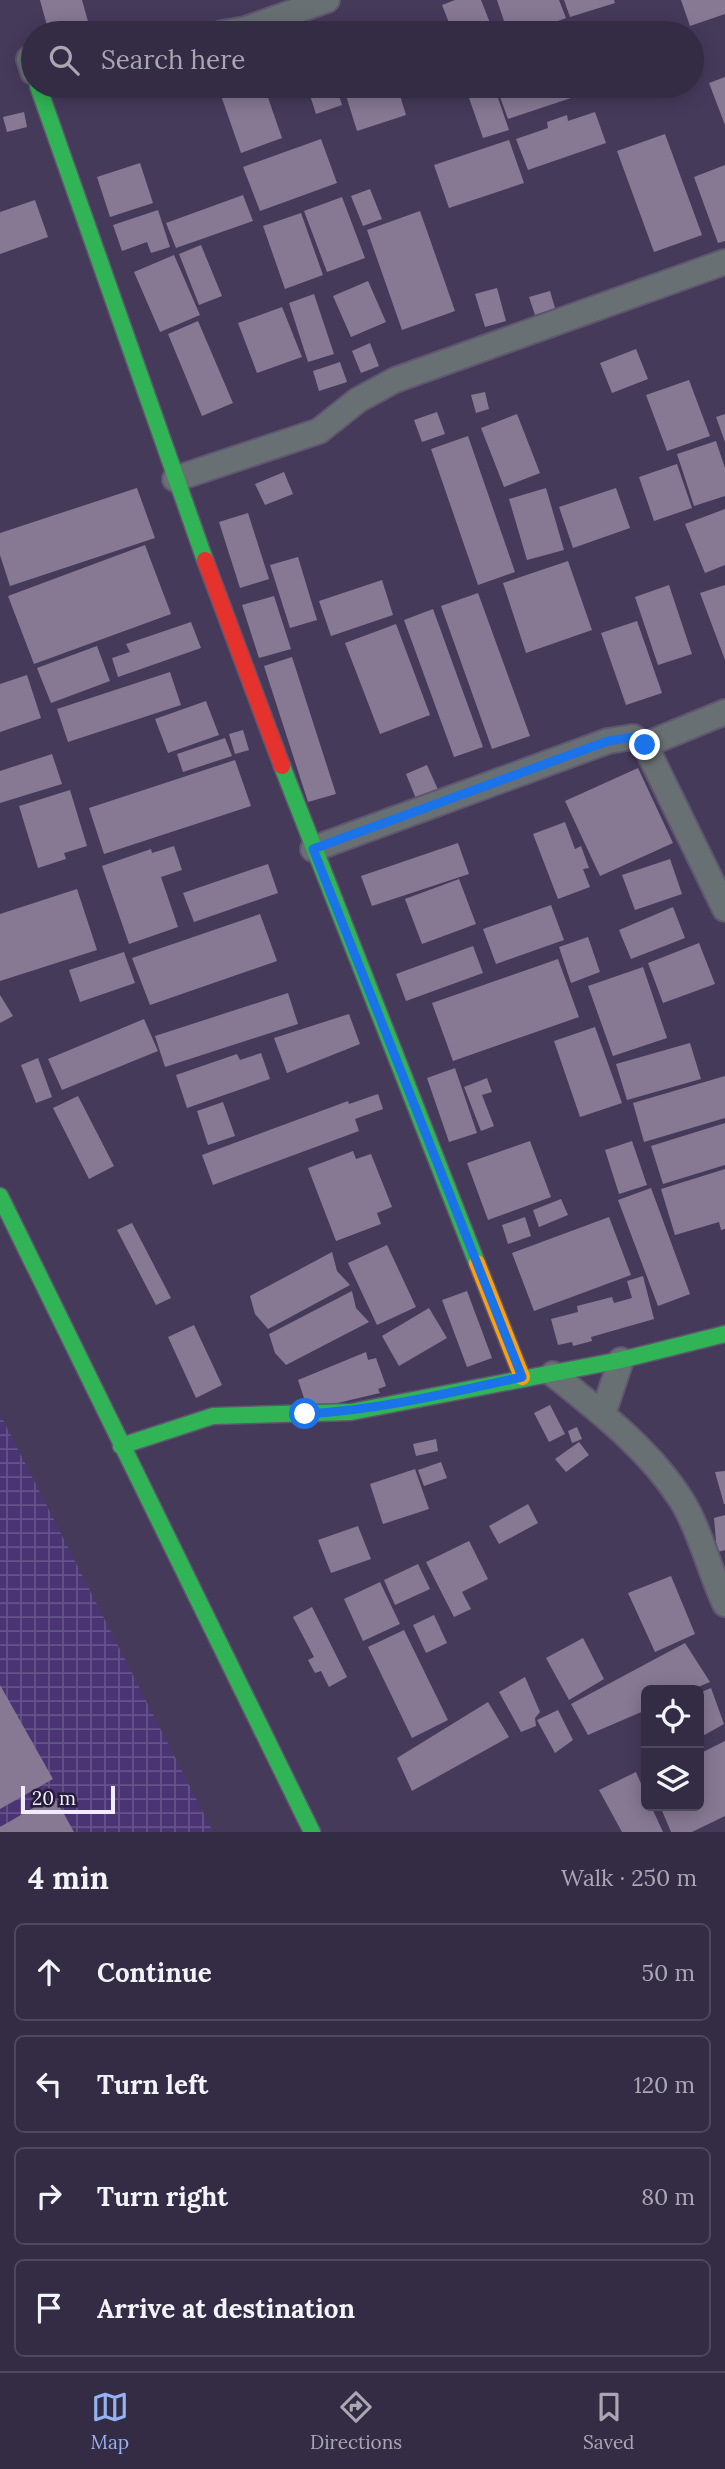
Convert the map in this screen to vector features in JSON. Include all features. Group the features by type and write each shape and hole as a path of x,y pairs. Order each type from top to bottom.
{"street":[{"path":"268,21 327,0"},
{"path":"42,98 175,479 313,849 522,1377"},
{"path":"175,479 319,431 358,400 395,380 725,262"},
{"path":"645,745 725,712"},
{"path":"313,849 608,741 633,737 645,745 725,909"},
{"path":"0,1196 312,1832"},
{"path":"121,1446 213,1416 352,1412 621,1360 725,1334"},
{"path":"603,1413 621,1360"},
{"path":"553,1374 603,1413 657,1468 683,1502 725,1604"}],"shaded area":[{"path":"0,1414 213,1832 0,1832"}],"building":[{"path":"40,0 82,0 88,21 46,21"},
{"path":"455,0 481,0 489,21 448,21 442,5"},
{"path":"497,0 559,0 566,18 558,21 504,21"},
{"path":"564,0 614,0 615,3 570,17"},
{"path":"681,0 725,0 725,14 704,21 688,21"},
{"path":"725,77 725,125 709,83"},
{"path":"222,98 268,98 282,138 241,153"},
{"path":"311,98 340,98 342,105 316,114"},
{"path":"347,98 401,98 406,115 357,131"},
{"path":"469,98 498,98 509,130 483,138"},
{"path":"500,98 571,98 508,119"},
{"path":"24,112 27,127 7,132 3,117"},
{"path":"595,112 606,143 528,170 516,139 548,128 547,122 567,115 568,121"},
{"path":"665,134 702,235 654,252 617,151"},
{"path":"321,139 337,183 260,211 243,167"},
{"path":"509,140 524,183 449,208 434,165"},
{"path":"140,163 153,203 110,217 97,177"},
{"path":"725,165 725,241 718,243 694,177"},
{"path":"370,189 382,219 363,226 351,196"},
{"path":"243,195 253,221 176,248 166,223"},
{"path":"342,197 365,258 327,272 304,211"},
{"path":"35,200 48,237 0,254 0,212"},
{"path":"158,210 170,247 151,253 147,242 122,251 113,225"},
{"path":"420,211 455,311 402,330 367,230"},
{"path":"301,213 323,275 285,289 263,226"},
{"path":"201,245 222,296 199,305 179,254"},
{"path":"174,255 200,315 160,332 134,272"},
{"path":"368,281 386,322 351,337 333,296"},
{"path":"497,288 506,321 485,327 475,294"},
{"path":"550,291 555,308 535,315 529,297"},
{"path":"314,294 334,354 308,362 289,303"},
{"path":"282,307 302,357 257,373 238,323"},
{"path":"198,321 233,403 202,416 168,334"},
{"path":"370,343 379,366 361,373 352,351"},
{"path":"636,349 648,379 612,393 600,363"},
{"path":"340,362 347,382 319,391 313,371"},
{"path":"689,380 710,436 667,451 646,395"},
{"path":"485,392 489,409 476,413 471,395"},
{"path":"437,412 445,434 422,442 414,420"},
{"path":"517,414 540,473 504,487 481,428"},
{"path":"725,414 725,442 716,417"},
{"path":"468,436 515,572 478,585 431,449"},
{"path":"716,441 725,468 725,496 694,506 677,454"},
{"path":"677,464 692,508 654,521 639,477"},
{"path":"284,472 293,494 265,505 255,484"},
{"path":"137,488 155,538 10,586 0,555 0,533"},
{"path":"546,488 564,550 527,560 509,499"},
{"path":"616,488 630,528 573,548 559,507"},
{"path":"725,509 725,565 705,573 685,524"},
{"path":"248,513 269,579 240,588 219,522"},
{"path":"145,545 171,614 34,664 8,596"},
{"path":"298,557 317,620 290,628 270,565"},
{"path":"568,561 592,630 526,653 503,583"},
{"path":"382,580 393,615 331,636 319,601"},
{"path":"669,585 692,654 658,665 635,597"},
{"path":"725,585 725,660 700,593"},
{"path":"478,593 530,736 492,749 441,606"},
{"path":"274,596 291,649 259,658 242,605"},
{"path":"433,609 483,747 454,757 404,620"},
{"path":"637,621 662,693 626,705 601,633"},
{"path":"191,622 201,648 118,677 112,658 130,652 126,644"},
{"path":"396,624 430,715 380,734 345,643"},
{"path":"97,646 110,681 51,703 37,668"},
{"path":"292,657 336,794 308,802 264,666"},
{"path":"170,672 181,705 68,742 57,709"},
{"path":"27,675 41,718 0,732 0,684"},
{"path":"206,701 219,735 168,753 155,719"},
{"path":"243,730 249,750 235,754 229,734"},
{"path":"225,738 232,756 183,772 177,754"},
{"path":"52,754 62,784 0,803 0,771"},
{"path":"235,760 251,806 104,854 89,808"},
{"path":"427,765 439,792 417,801 406,774"},
{"path":"638,768 673,843 600,876 565,801"},
{"path":"70,790 87,846 64,853 66,859 38,868 19,806"},
{"path":"565,822 575,849 581,846 589,868 583,869 590,887 558,899 533,834"},
{"path":"458,843 469,874 372,906 361,876"},
{"path":"174,846 182,870 161,877 178,927 129,944 102,866 151,849 152,853"},
{"path":"670,859 682,894 635,910 622,875"},
{"path":"268,864 278,893 194,922 183,893"},
{"path":"459,879 476,924 422,944 405,899"},
{"path":"77,889 97,950 0,981 0,914"},
{"path":"551,905 564,940 496,964 483,929"},
{"path":"673,907 685,938 631,959 619,930"},
{"path":"260,914 277,961 150,1005 132,958"},
{"path":"588,937 600,972 571,983 559,947"},
{"path":"699,943 715,984 663,1003 648,963"},
{"path":"473,946 483,973 406,1001 396,974"},
{"path":"124,952 135,983 80,1002 69,970"},
{"path":"558,959 579,1017 453,1061 432,1003"},
{"path":"643,967 667,1038 613,1056 588,986"},
{"path":"288,993 298,1024 165,1067 155,1036"},
{"path":"0,995 13,1016 0,1023"},
{"path":"349,1014 360,1044 287,1073 274,1038"},
{"path":"144,1019 158,1051 62,1090 48,1059"},
{"path":"595,1027 622,1103 580,1117 554,1041"},
{"path":"690,1043 701,1079 627,1100 616,1064"},
{"path":"261,1053 270,1079 187,1108 176,1075 237,1054 240,1060"},
{"path":"38,1058 52,1097 36,1103 21,1065"},
{"path":"455,1068 477,1133 449,1142 427,1078"},
{"path":"725,1076 725,1118 644,1142 633,1103"},
{"path":"487,1078 492,1092 482,1095 494,1126 481,1131 464,1087"},
{"path":"378,1094 383,1109 355,1119 359,1131 213,1185 202,1155 348,1101 349,1104"},
{"path":"78,1096 114,1166 89,1179 53,1108"},
{"path":"223,1102 235,1136 208,1145 197,1111"},
{"path":"725,1123 725,1165 663,1184 651,1146"},
{"path":"530,1141 551,1197 488,1220 467,1163"},
{"path":"632,1141 647,1185 619,1194 605,1150"},
{"path":"353,1151 356,1159 371,1154 392,1207 377,1213 381,1224 336,1241 308,1168"},
{"path":"725,1169 725,1229 721,1230 719,1222 675,1235 661,1189"},
{"path":"651,1188 690,1294 658,1306 618,1200"},
{"path":"561,1199 568,1215 539,1227 533,1210"},
{"path":"525,1217 531,1236 508,1244 502,1225"},
{"path":"609,1217 631,1275 534,1311 512,1253"},
{"path":"132,1223 171,1298 156,1305 117,1230"},
{"path":"387,1245 416,1307 377,1325 348,1263"},
{"path":"332,1252 337,1271 350,1285 268,1329 255,1314 250,1296"},
{"path":"643,1276 654,1319 591,1337 592,1341 573,1346 572,1342 558,1345 551,1319 578,1312 577,1306 612,1297 614,1303 632,1298 627,1281"},
{"path":"352,1291 356,1308 369,1322 286,1365 275,1353 269,1334"},
{"path":"467,1291 492,1358 467,1367 442,1300"},
{"path":"429,1308 447,1338 399,1366 382,1336"},
{"path":"194,1325 222,1385 196,1398 168,1337"},
{"path":"366,1352 368,1360 376,1358 386,1386 378,1389 380,1393 308,1410 298,1380"},
{"path":"550,1405 565,1434 549,1442 534,1413"},
{"path":"577,1427 582,1439 572,1443 568,1431"},
{"path":"436,1439 438,1451 416,1456 413,1444"},
{"path":"579,1442 589,1455 566,1472 555,1459"},
{"path":"441,1462 447,1478 424,1486 418,1470"},
{"path":"415,1469 429,1509 383,1524 370,1484"},
{"path":"725,1471 725,1504 724,1504 715,1472"},
{"path":"528,1504 538,1523 499,1544 489,1526"},
{"path":"725,1515 725,1550 717,1552 714,1518"},
{"path":"358,1526 371,1559 331,1573 318,1540"},
{"path":"469,1541 488,1579 462,1592 471,1609 454,1617 426,1562"},
{"path":"418,1564 430,1589 395,1605 384,1580"},
{"path":"671,1576 695,1634 655,1652 628,1593"},
{"path":"380,1582 400,1624 363,1641 344,1599"},
{"path":"312,1607 347,1677 329,1687 321,1671 315,1673 308,1660 314,1657 293,1617"},
{"path":"434,1615 447,1643 426,1653 413,1625"},
{"path":"404,1630 448,1720 412,1738 368,1647"},
{"path":"583,1638 604,1679 569,1700 546,1658"},
{"path":"685,1643 710,1682 703,1685 641,1685 641,1712 588,1735 571,1704"},
{"path":"525,1677 540,1712 535,1718 536,1726 521,1732 499,1692"},
{"path":"0,1685 53,1779 0,1809"},
{"path":"711,1688 724,1724 704,1735 704,1691"},
{"path":"488,1702 509,1737 412,1791 397,1758"},
{"path":"558,1710 573,1740 555,1753 537,1720"},
{"path":"725,1741 725,1816 692,1832 671,1832 662,1811 704,1811 704,1752"},
{"path":"636,1772 641,1784 641,1811 653,1811 663,1832 622,1832 599,1790"},
{"path":"54,1796 74,1832 0,1832 0,1827"}],"traffic: fast":[{"path":"42,98 205,560"},
{"path":"282,766 477,1263"},
{"path":"0,1196 312,1832"},
{"path":"121,1446 213,1416 351,1412 621,1360 725,1334"}],"traffic: slow":[{"path":"477,1263 522,1377"}],"traffic: jam":[{"path":"205,560 282,766"}],"route":[{"path":"305,1414 352,1412 401,1404 522,1377 313,849 608,741 633,737 645,745"}]}
